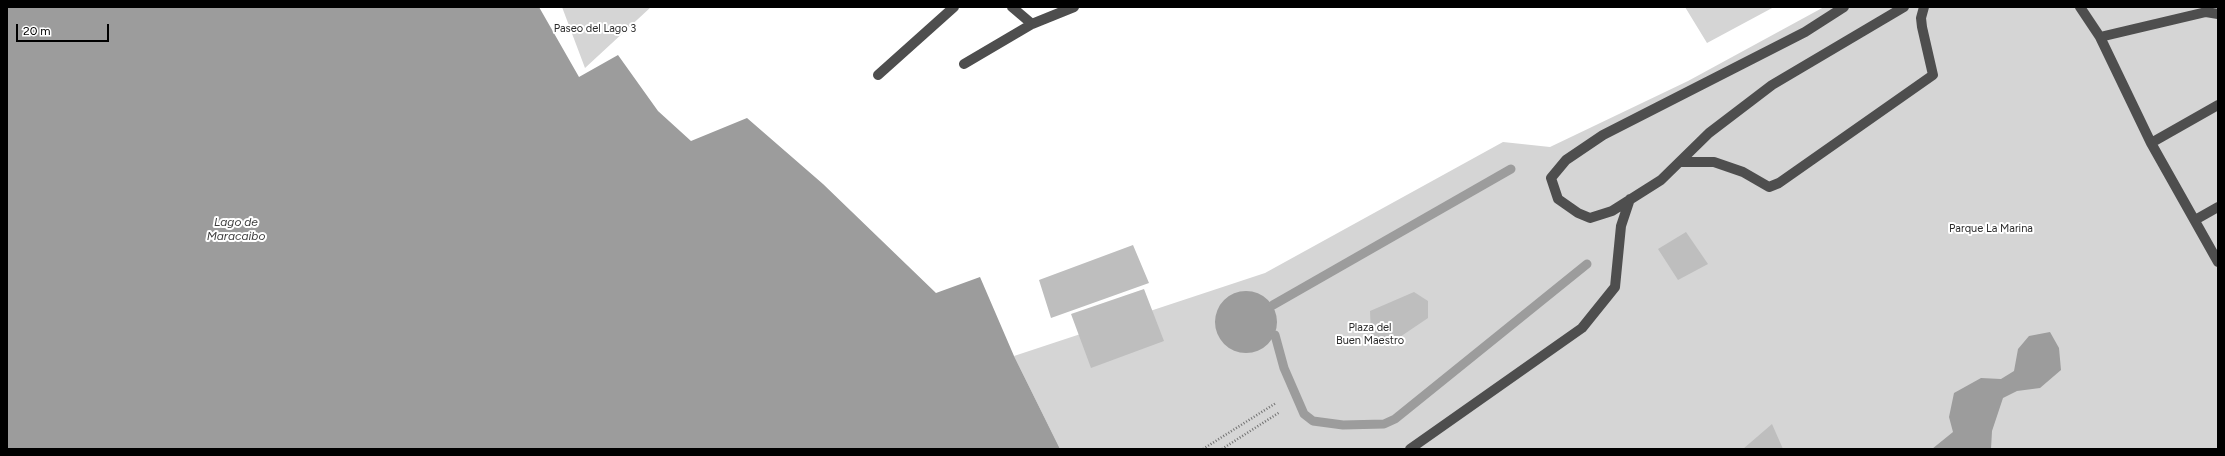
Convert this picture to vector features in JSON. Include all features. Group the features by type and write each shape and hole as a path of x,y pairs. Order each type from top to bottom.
{"street":[{"path":"878,75 954,7"},
{"path":"1012,7 1032,24"},
{"path":"964,64 1032,24 1074,7"},
{"path":"1844,7 1805,32 1603,135 1566,160 1551,178 1558,199 1578,213 1590,218 1612,211 1661,180 1709,133 1772,85 1904,7"},
{"path":"1680,162 1714,162 1743,172 1769,187 1779,183 1933,74 1922,22 1924,7"},
{"path":"2080,7 2100,37 2151,143 2218,262"},
{"path":"2100,37 2206,12 2218,14"},
{"path":"2151,143 2218,105"},
{"path":"1410,449 1582,328 1615,287 1621,226 1630,199"},
{"path":"2194,220 2218,208"}],"path":[{"path":"1203,449 1276,403"},
{"path":"1222,449 1280,412"}],"green space":[{"name":"Paseo del Lago 3","path":"562,7 651,7 585,68"},
{"path":"1685,7 1774,7 1707,43"},
{"name":"Parque La Marina","path":"1824,7 2218,7 2218,449 1060,449 1014,356 1265,273 1503,142 1550,147 1688,81"}],"water":[{"name":"Lago de Maracaibo","path":"7,7 539,7 579,77 618,55 658,111 691,141 747,118 823,184 936,293 980,277 1014,356 1060,449 7,449"},
{"path":"1240,291 1252,291 1268,300 1275,310 1277,322 1275,334 1268,344 1252,353 1240,353 1229,348 1220,339 1215,328 1215,316 1220,305 1229,296"},
{"path":"2050,332 2059,348 2061,370 2040,388 2017,391 2003,398 1992,431 1991,449 1932,449 1953,432 1949,417 1954,393 1981,378 2001,379 2014,371 2018,349 2029,336"}],"building":[{"path":"1686,232 1708,264 1678,280 1658,249"},
{"path":"1133,245 1149,283 1051,318 1039,280"},
{"path":"1144,289 1164,341 1091,368 1071,314"},
{"path":"1414,292 1428,301 1428,318 1391,343 1371,334 1370,311"},
{"path":"1772,424 1783,449 1743,449"}],"waterway":[{"path":"1273,305 1511,169"},
{"path":"1275,335 1284,368 1304,414 1313,421 1343,425 1384,424 1395,419 1587,264"}],"park label":[{"name":"Plaza del Buen Maestro","path":"1370,334"}]}
